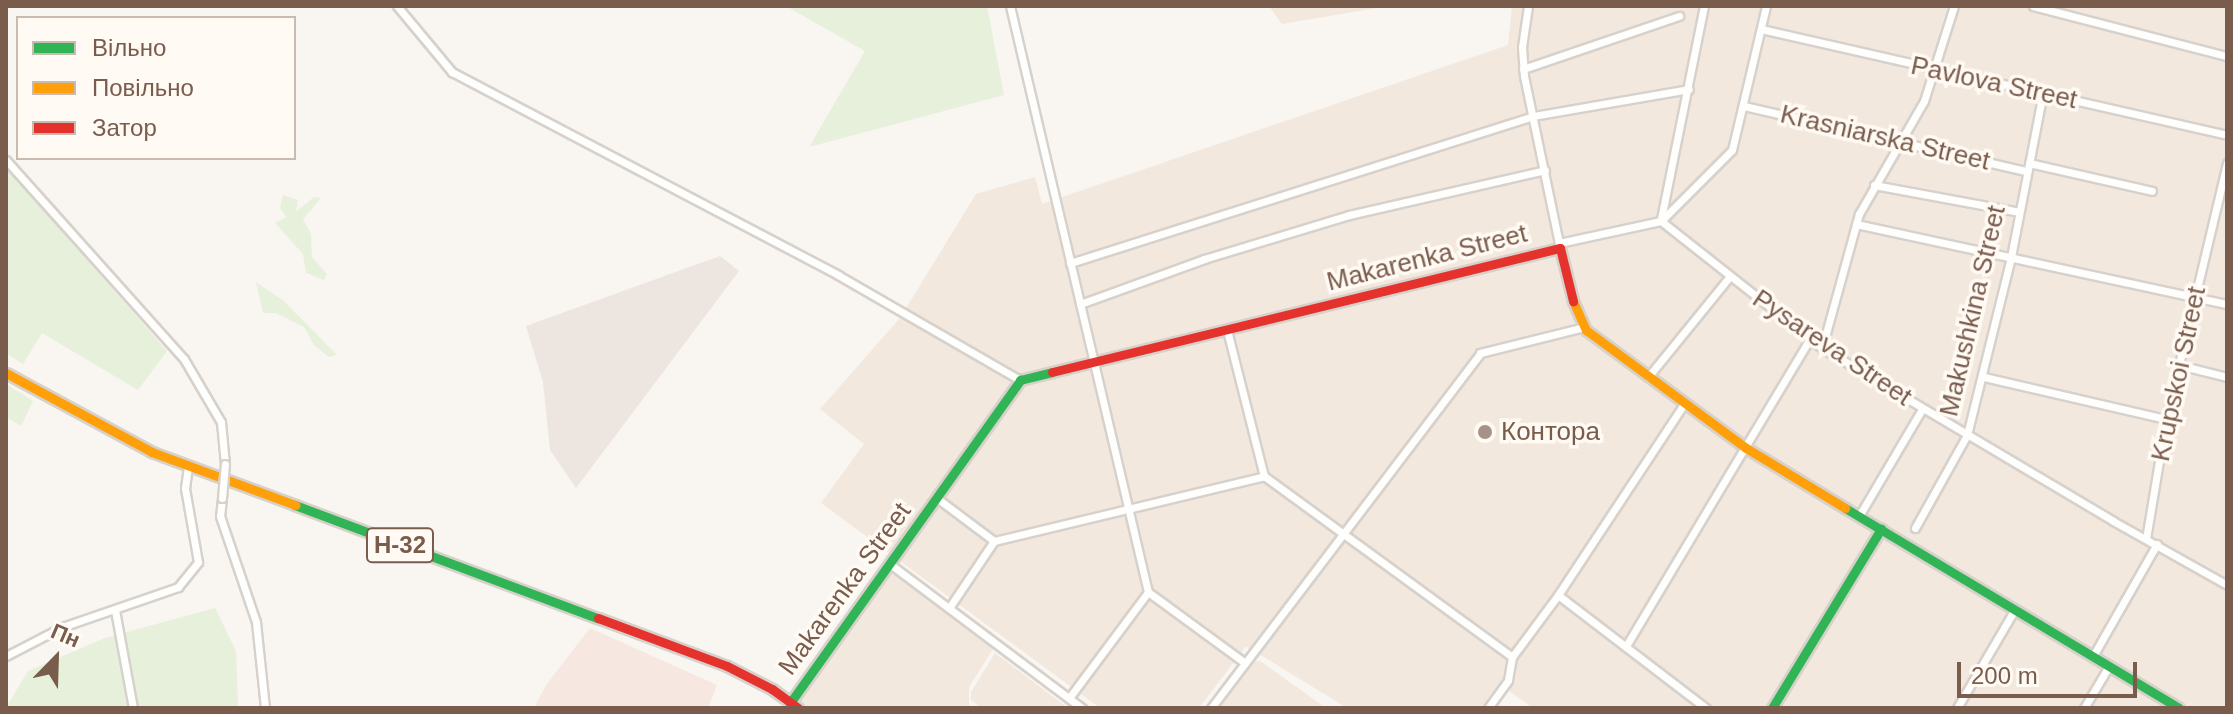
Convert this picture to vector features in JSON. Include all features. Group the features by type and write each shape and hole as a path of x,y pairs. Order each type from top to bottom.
{"street":[{"path":"397,6 452,72 838,275 1020,380"},
{"path":"1010,6 1148,592 1245,663"},
{"path":"1528,6 1523,69 1559,246 1661,221 1732,150 1766,6"},
{"path":"1661,221 1704,6"},
{"path":"1822,348 1856,224 1874,185 1924,101 1954,6"},
{"path":"2033,6 2227,56"},
{"path":"1523,69 1679,16"},
{"name":"Pavlova Street","path":"1761,29 1934,71 2227,135"},
{"path":"1070,263 1533,116 1689,89"},
{"name":"Makushkina Street","path":"1915,528 1967,435 1984,377 2011,257 2043,93"},
{"name":"Krasniarska Street","path":"1744,106 2152,191"},
{"path":"6,160 184,359 221,422 225,464 220,516 256,622 265,708"},
{"name":"Krupskoi Street","path":"2146,539 2166,419 2223,199 2227,163"},
{"path":"1080,304 1204,259 1349,215 1545,170"},
{"path":"1874,185 2019,212"},
{"name":"Pysareva Street","path":"1661,221 1822,348 2227,585"},
{"path":"1856,224 2227,304"},
{"name":"Makarenka Street","path":"792,706 1020,380 1559,246 1575,309 1584,327"},
{"path":"1648,377 1730,276"},
{"path":"1211,708 1480,353 1584,327 1746,448 2179,708"},
{"path":"1227,330 1264,476 1512,657"},
{"path":"1626,646 1810,339"},
{"path":"2179,365 2227,377"},
{"name":"Н-32","path":"6,373 152,452 727,666 792,706"},
{"path":"1984,377 2166,419"},
{"path":"1488,708 1508,680 1512,657 1558,595 1684,404"},
{"path":"1859,516 1922,409"},
{"path":"6,656 62,627 178,587 198,562 185,488 188,466"},
{"path":"949,608 994,541 1264,476"},
{"path":"938,499 994,541"},
{"path":"1772,708 1881,529"},
{"path":"2093,656 2157,544"},
{"path":"890,564 1082,708"},
{"path":"1069,698 1148,592"},
{"path":"1558,595 1706,708"},
{"path":"1959,707 2015,609"},
{"path":"115,610 133,708"},
{"path":"2084,708 2109,666"}],"shaded area":[{"path":"1269,6 1389,6 1282,24"},
{"path":"1512,6 2227,6 2227,708 1533,708 1499,684 1481,708 1347,708 1246,646 1199,708 1100,708 821,503 864,444 820,409 900,318 976,194 1035,177 1042,204 1508,45"},
{"path":"720,256 739,271 576,488 550,450 543,382 526,326"},
{"path":"892,573 993,649 969,687 969,708 804,708 799,699 800,692 885,575"},
{"path":"590,628 717,685 708,708 534,708 546,685"},
{"path":"995,653 1068,708 982,708 971,700 971,692"},
{"path":"1255,661 1260,661 1326,708 1218,708"}],"green space":[{"path":"786,6 987,6 1004,95 809,147 865,51"},
{"path":"6,168 167,351 138,390 42,333 23,364 6,353"},
{"path":"283,195 298,200 296,212 314,197 321,198 303,219 311,234 312,257 327,274 324,280 306,273 303,254 275,223 286,217 280,208"},
{"path":"256,282 284,301 337,355 329,357 314,345 304,327 276,313 263,313"},
{"path":"6,384 33,401 21,426 6,417"},
{"path":"215,608 236,651 238,708 6,708 28,671 105,638"}],"traffic: fast":[{"path":"790,703 1020,380 1052,372"},
{"path":"295,505 598,618"},
{"path":"1845,508 2179,708"},
{"path":"1772,708 1881,529"}],"traffic: slow":[{"path":"1573,301 1586,330 1746,448 1845,508"},
{"path":"6,373 152,452 295,505"}],"traffic: jam":[{"path":"1052,372 1560,248 1573,301"},
{"path":"598,618 727,666 772,689 798,708"}],"place":[{"name":"Контора","path":"1485,432"}]}
